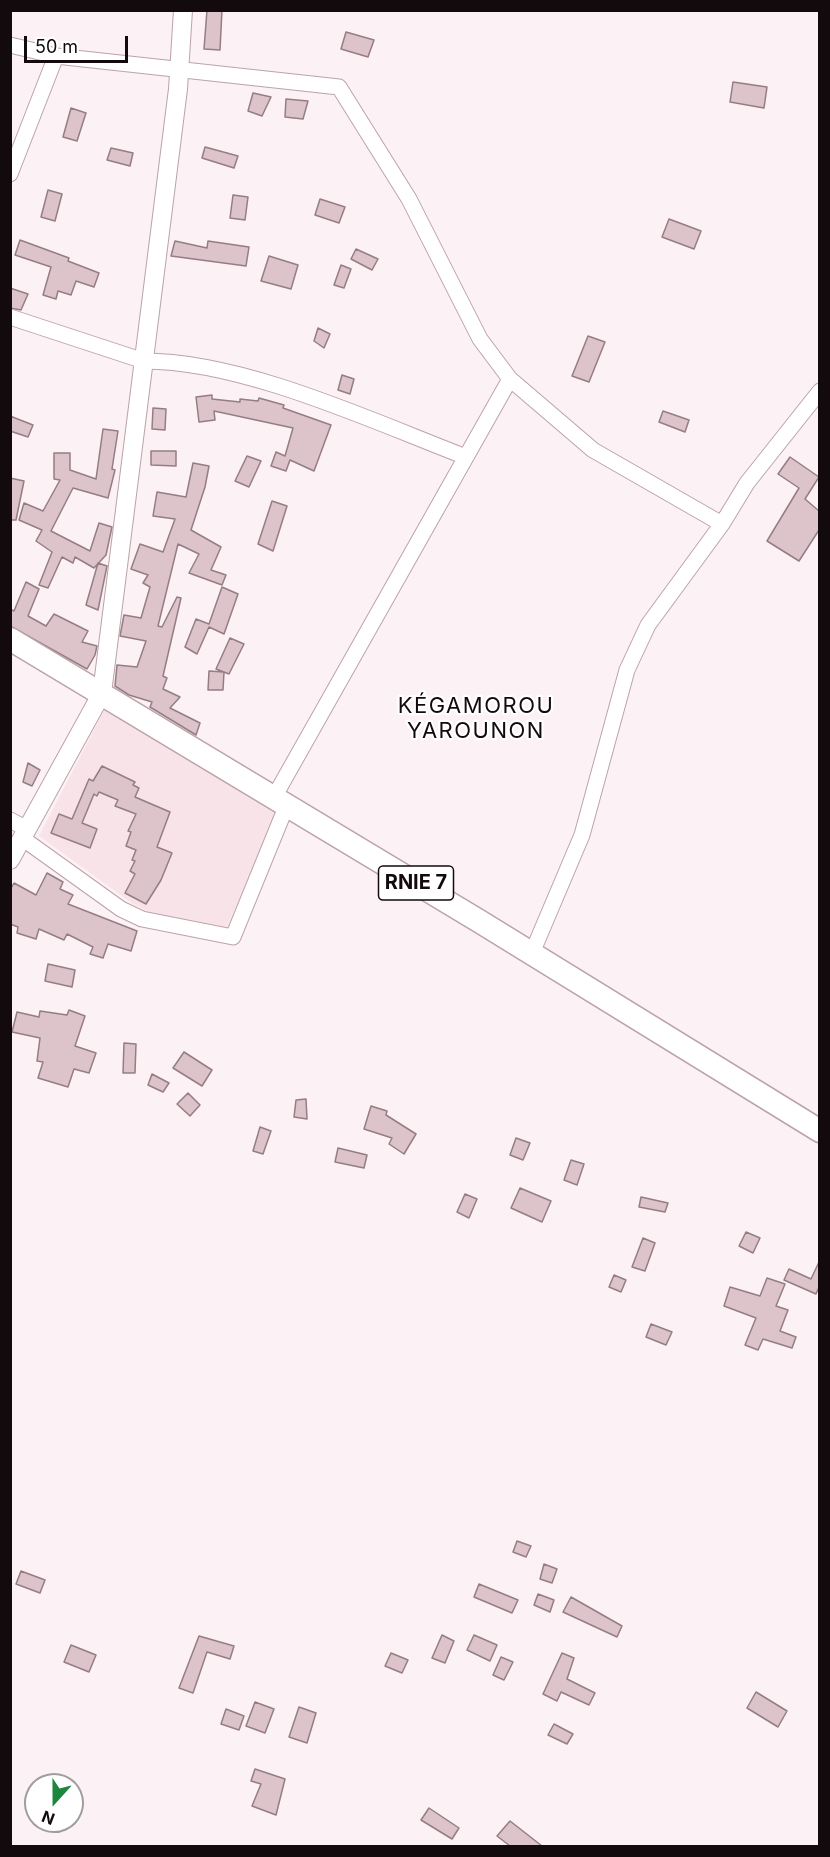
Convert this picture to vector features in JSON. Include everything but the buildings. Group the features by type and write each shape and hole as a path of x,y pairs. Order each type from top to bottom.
{"main road":[{"name":"RNIE 7","path":"10,639 531,953 819,1131"}],"street":[{"path":"10,860 102,693 180,70 183,10"},
{"path":"10,45 56,56 339,87 410,199 480,339 510,379 593,450 722,524"},
{"path":"10,174 56,56"},
{"path":"10,317 144,361 166,361 201,367 267,384 466,457"},
{"path":"10,820 121,909 142,919 233,937 280,803 510,379"},
{"path":"531,953 582,835 627,670 648,625 722,524 747,483 819,391"}],"shaded area":[{"path":"107,705 277,812 227,927 151,913 133,904 39,836"}],"district":[{"name":"KÉGAMOROU YAROUNON","path":"476,718"}]}
